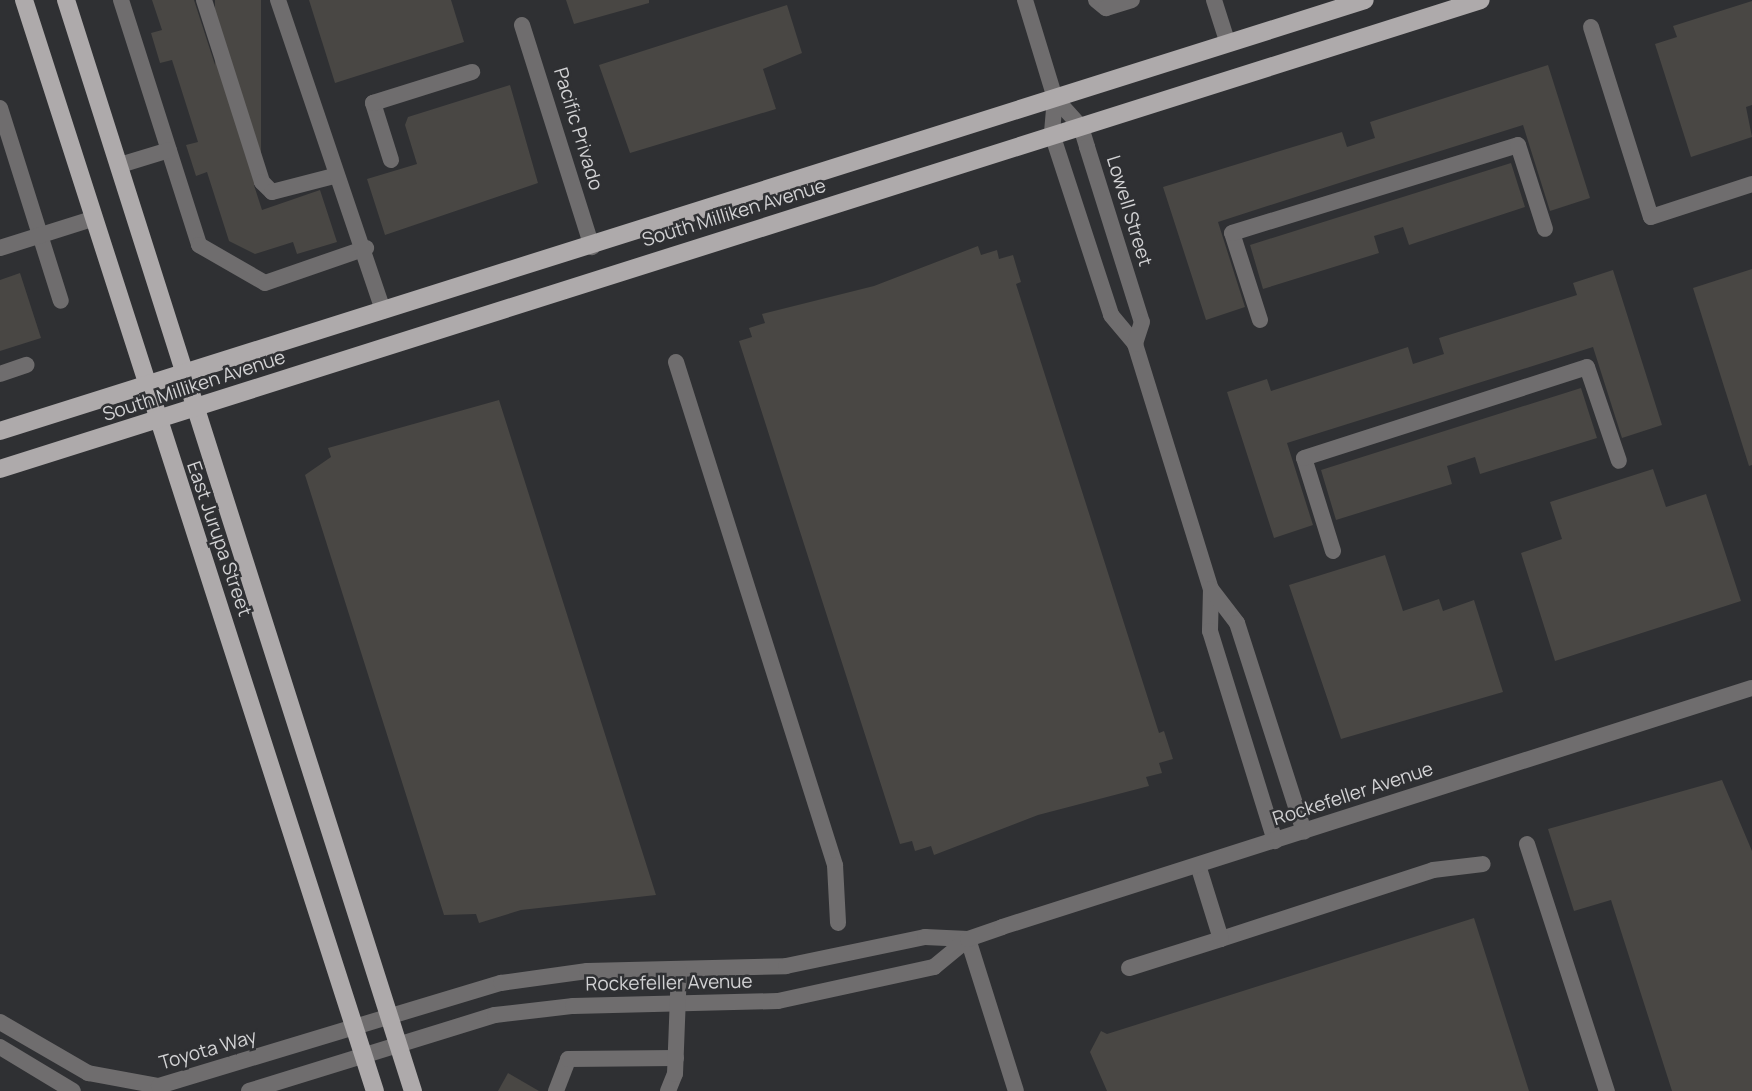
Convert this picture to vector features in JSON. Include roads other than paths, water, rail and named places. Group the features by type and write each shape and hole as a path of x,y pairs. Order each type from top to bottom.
{"main road":[{"name":"East Jurupa Street","path":"24,0 144,385 375,1091"},
{"name":"East Jurupa Street","path":"66,0 413,1091"},
{"name":"South Milliken Avenue","path":"0,431 185,371 592,247 1365,0"},
{"name":"South Milliken Avenue","path":"0,469 1481,0"}],"street":[{"path":"121,0 199,245 265,282 366,248"},
{"path":"204,0 262,182 272,192 334,176"},
{"path":"278,0 334,176 346,189 366,248 383,310"},
{"name":"Lowell Street","path":"1024,0 1055,98 1052,134 1111,315 1135,344 1211,589 1210,631 1275,841"},
{"path":"1096,0 1106,8 1132,0"},
{"path":"1214,0 1228,44"},
{"name":"Pacific Privado","path":"522,25 592,247"},
{"path":"1591,27 1651,217 1752,184"},
{"path":"391,160 373,103 472,72"},
{"name":"Lowell Street","path":"1055,98 1081,127 1142,322 1135,344"},
{"path":"0,108 61,301"},
{"path":"1260,320 1232,233 1518,145 1545,229"},
{"path":"120,165 169,150"},
{"path":"0,248 92,219"},
{"path":"676,362 835,865 838,923"},
{"path":"0,374 26,365"},
{"path":"1333,551 1304,458 1587,367 1619,461"},
{"name":"Lowell Street","path":"1211,589 1237,623 1304,832"},
{"name":"Rockefeller Avenue","path":"355,1026 389,1014 533,977 786,966 925,937 968,939 1752,688"},
{"path":"1528,844 1606,1091"},
{"path":"1129,968 1433,870 1483,864"},
{"path":"1198,865 1221,939"},
{"path":"968,939 1016,1091"},
{"name":"Rockefeller Avenue","path":"364,1055 495,1015 678,1002 778,1001 836,991 934,967 968,939"},
{"path":"668,1091 676,1058 679,970"},
{"name":"Toyota Way","path":"0,1022 89,1073 159,1086 355,1026"},
{"path":"0,1047 73,1091"},
{"path":"249,1091 364,1055"},
{"path":"556,1091 568,1059 676,1058"}]}
